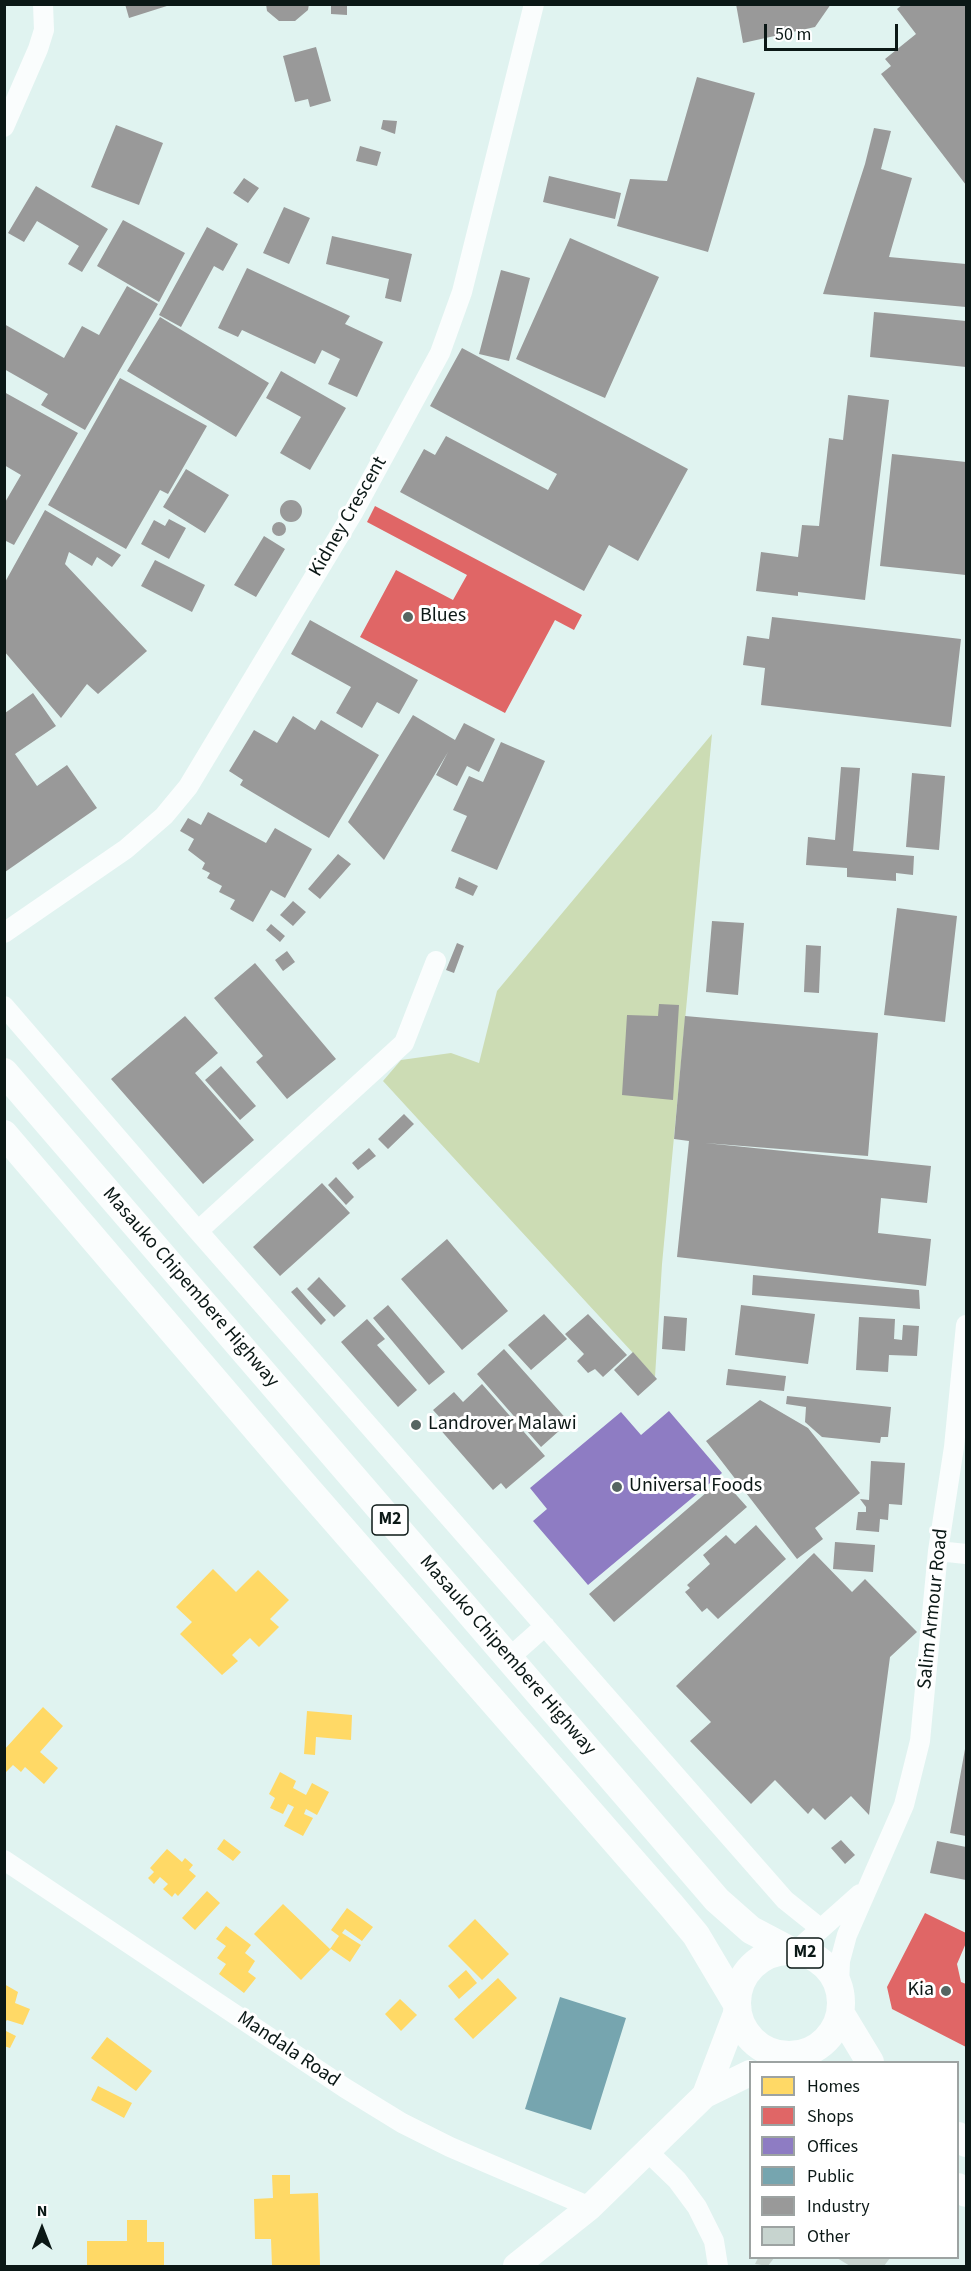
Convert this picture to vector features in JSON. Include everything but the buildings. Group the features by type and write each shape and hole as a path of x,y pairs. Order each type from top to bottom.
{"highway":[{"name":"Masauko Chipembere Highway","path":"4,1072 717,1900 751,1930 792,1951"},
{"name":"Masauko Chipembere Highway","path":"4,1134 291,1470 671,1905 696,1935 737,2007"},
{"name":"M2","path":"792,1951 822,1962 839,1985 841,2014 833,2033 818,2048 792,2059 774,2053 749,2037 737,2007 739,1988 746,1972 765,1957 792,1951"},
{"name":"M2","path":"841,2014 869,2061"}],"main road":[{"path":"705,2095 737,2007"},
{"path":"516,2266 590,2207 705,2095 749,2073"}],"street":[{"path":"4,128 44,30 43,4"},
{"name":"Kidney Crescent","path":"4,933 126,849 164,816 188,787 354,511 440,353 462,292 534,4"},
{"path":"198,1231 405,1044 436,960"},
{"path":"4,1006 198,1231 785,1900 820,1928"},
{"name":"Salim Armour Road","path":"839,1985 840,1961 845,1941 904,1805 920,1741 938,1551 960,1448 966,1325"},
{"path":"938,1551 966,1554"},
{"path":"509,1658 545,1626"},
{"name":"Mandala Road","path":"4,1860 402,2123 590,2207"},
{"name":"Salim Armour Road","path":"792,1951 869,1886"},
{"path":"647,2151 676,2180 697,2207 714,2241 718,2266"}],"green space":[{"path":"712,734 662,1264 655,1377 383,1081 401,1060 451,1053 479,1063 497,991"}],"place":[{"name":"Blues","path":"408,617"},
{"name":"Landrover Malawi","path":"416,1425"},
{"name":"Universal Foods","path":"617,1487"},
{"name":"Kia","path":"946,1991"}]}
